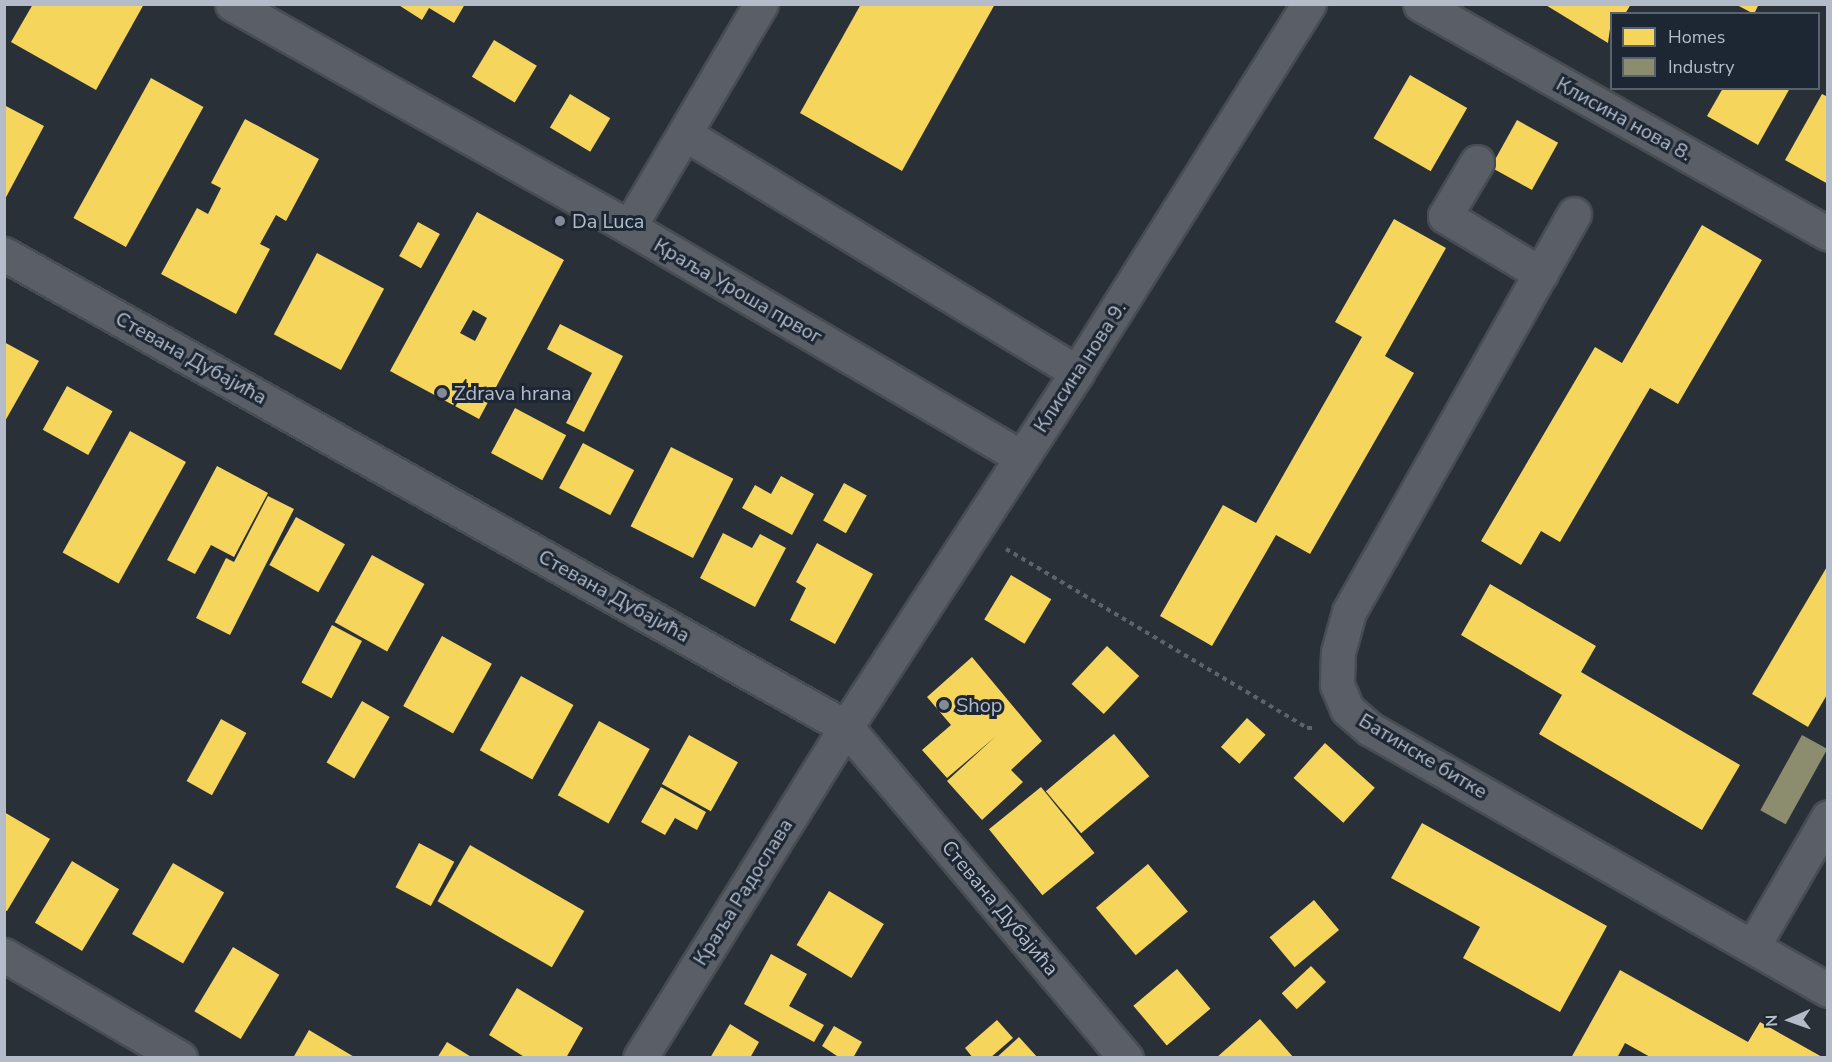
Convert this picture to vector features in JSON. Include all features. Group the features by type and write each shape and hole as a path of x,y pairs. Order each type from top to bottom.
{"street":[{"name":"Краља Уроша првог","path":"232,4 629,227 1021,457"},
{"path":"629,227 761,4"},
{"name":"Клисина нова 9.","path":"846,727 1077,372 1309,4"},
{"name":"Клисина нова 8.","path":"1420,4 1827,234"},
{"path":"685,134 1077,372"},
{"path":"1477,162 1444,216 1541,274"},
{"name":"Батинске битке","path":"1574,214 1349,612 1338,652 1337,686 1347,709 1370,729 1827,990"},
{"name":"Стевана Дубајића","path":"4,254 846,727 1126,1058"},
{"name":"Краља Радослава","path":"640,1058 846,727"},
{"path":"1753,946 1827,817"},
{"path":"4,955 180,1058"}],"path":[{"path":"974,530 1307,728 1370,729"}],"building: Homes":[{"path":"33,4 144,4 96,90 11,42"},
{"path":"397,4 465,4 454,23 429,8 422,20"},
{"path":"861,4 995,4 902,171 800,113"},
{"path":"1544,4 1631,4 1626,12 1610,12 1608,43"},
{"path":"1735,4 1759,4 1755,12"},
{"path":"494,40 537,66 515,103 472,77"},
{"path":"1410,75 1467,108 1431,171 1374,138"},
{"path":"151,78 203,107 126,247 73,218"},
{"path":"1722,90 1789,90 1758,145 1707,116"},
{"path":"570,94 610,118 590,152 550,127"},
{"path":"1822,94 1828,97 1828,184 1785,160"},
{"path":"4,105 44,126 4,201"},
{"path":"245,119 319,159 286,221 276,215 260,244 270,249 236,314 161,274 197,208 208,214 221,188 211,183"},
{"path":"1517,120 1558,143 1532,190 1491,167"},
{"path":"477,212 564,260 479,419 390,371","holes":["473,310 487,318 475,341 460,333"]},
{"path":"1394,219 1446,248 1385,356 1414,373 1310,554 1276,535 1212,646 1160,616 1223,505 1256,523 1362,337 1335,322"},
{"path":"418,222 440,234 421,268 399,256"},
{"path":"1702,225 1762,260 1678,404 1650,388 1560,542 1541,531 1521,565 1481,541 1595,347 1622,363"},
{"path":"317,253 384,289 341,370 274,334"},
{"path":"560,324 623,356 584,432 566,423 592,373 547,349"},
{"path":"4,342 39,361 4,423"},
{"path":"67,386 112,411 88,455 43,430"},
{"path":"515,408 566,435 542,480 491,453"},
{"path":"130,431 186,462 119,584 63,553"},
{"path":"583,443 634,470 610,515 559,488"},
{"path":"671,447 733,479 693,558 631,526"},
{"path":"217,466 268,493 234,557 211,545 195,574 167,560"},
{"path":"781,476 814,494 792,535 742,508 755,485 771,494"},
{"path":"844,483 867,496 846,533 823,521"},
{"path":"268,496 294,509 230,635 196,618 226,558 234,562"},
{"path":"296,517 345,544 318,592 269,565"},
{"path":"723,533 752,548 760,534 786,548 755,607 700,578"},
{"path":"817,543 873,574 835,644 790,620 806,588 796,582"},
{"path":"372,555 424,584 387,651 335,622"},
{"path":"1828,565 1828,693 1808,727 1752,694"},
{"path":"1011,575 1051,599 1025,644 984,620"},
{"path":"1490,584 1596,646 1581,672 1740,765 1702,830 1539,734 1562,695 1461,635"},
{"path":"332,625 362,641 332,698 301,682"},
{"path":"442,636 492,664 453,734 403,706"},
{"path":"1107,646 1139,676 1104,714 1072,684"},
{"path":"972,657 1042,741 1011,770 1023,782 982,820 947,781 995,737 947,778 922,750 951,725 927,697"},
{"path":"521,676 573,705 532,779 480,750"},
{"path":"362,701 390,717 354,778 326,762"},
{"path":"1247,718 1266,735 1239,764 1221,747"},
{"path":"221,719 246,733 212,795 187,781"},
{"path":"599,721 650,749 609,823 558,795"},
{"path":"1114,734 1149,776 1081,833 1046,791"},
{"path":"689,735 738,762 711,811 662,784"},
{"path":"1325,743 1375,788 1343,823 1294,778"},
{"path":"661,787 706,812 697,830 675,818 665,835 641,822"},
{"path":"1041,787 1094,853 1042,895 989,829"},
{"path":"4,812 50,839 7,911 4,910"},
{"path":"1422,823 1607,926 1560,1012 1463,958 1480,927 1391,878"},
{"path":"419,843 454,862 431,906 396,887"},
{"path":"470,845 584,911 552,967 438,901"},
{"path":"72,861 119,889 82,951 35,923"},
{"path":"173,863 224,892 183,964 132,934"},
{"path":"1148,864 1188,911 1136,955 1096,908"},
{"path":"829,891 884,924 851,978 797,945"},
{"path":"1314,900 1339,930 1295,967 1270,937"},
{"path":"233,947 279,975 241,1039 194,1011"},
{"path":"771,954 807,974 789,1006 824,1025 814,1042 744,1004"},
{"path":"1311,966 1326,982 1297,1009 1282,993"},
{"path":"1177,969 1210,1009 1167,1045 1133,1006"},
{"path":"1620,970 1748,1042 1760,1022 1824,1058 1652,1058 1625,1043 1617,1058 1571,1058"},
{"path":"517,988 583,1028 566,1058 526,1058 489,1035"},
{"path":"1260,1019 1294,1058 1216,1058"},
{"path":"997,1020 1013,1038 990,1058 973,1058 965,1048"},
{"path":"730,1024 759,1042 750,1058 710,1058"},
{"path":"834,1026 862,1042 853,1058 840,1058 822,1046"},
{"path":"309,1030 356,1058 293,1058"},
{"path":"1019,1037 1038,1058 996,1058"},
{"path":"447,1042 473,1058 437,1058"}],"building: Industry":[{"path":"1802,735 1827,749 1786,824 1760,810"}],"place":[{"name":"Da Luca","path":"560,221"},
{"name":"Zdrava hrana","path":"442,393"},
{"name":"Shop","path":"944,705"}]}
